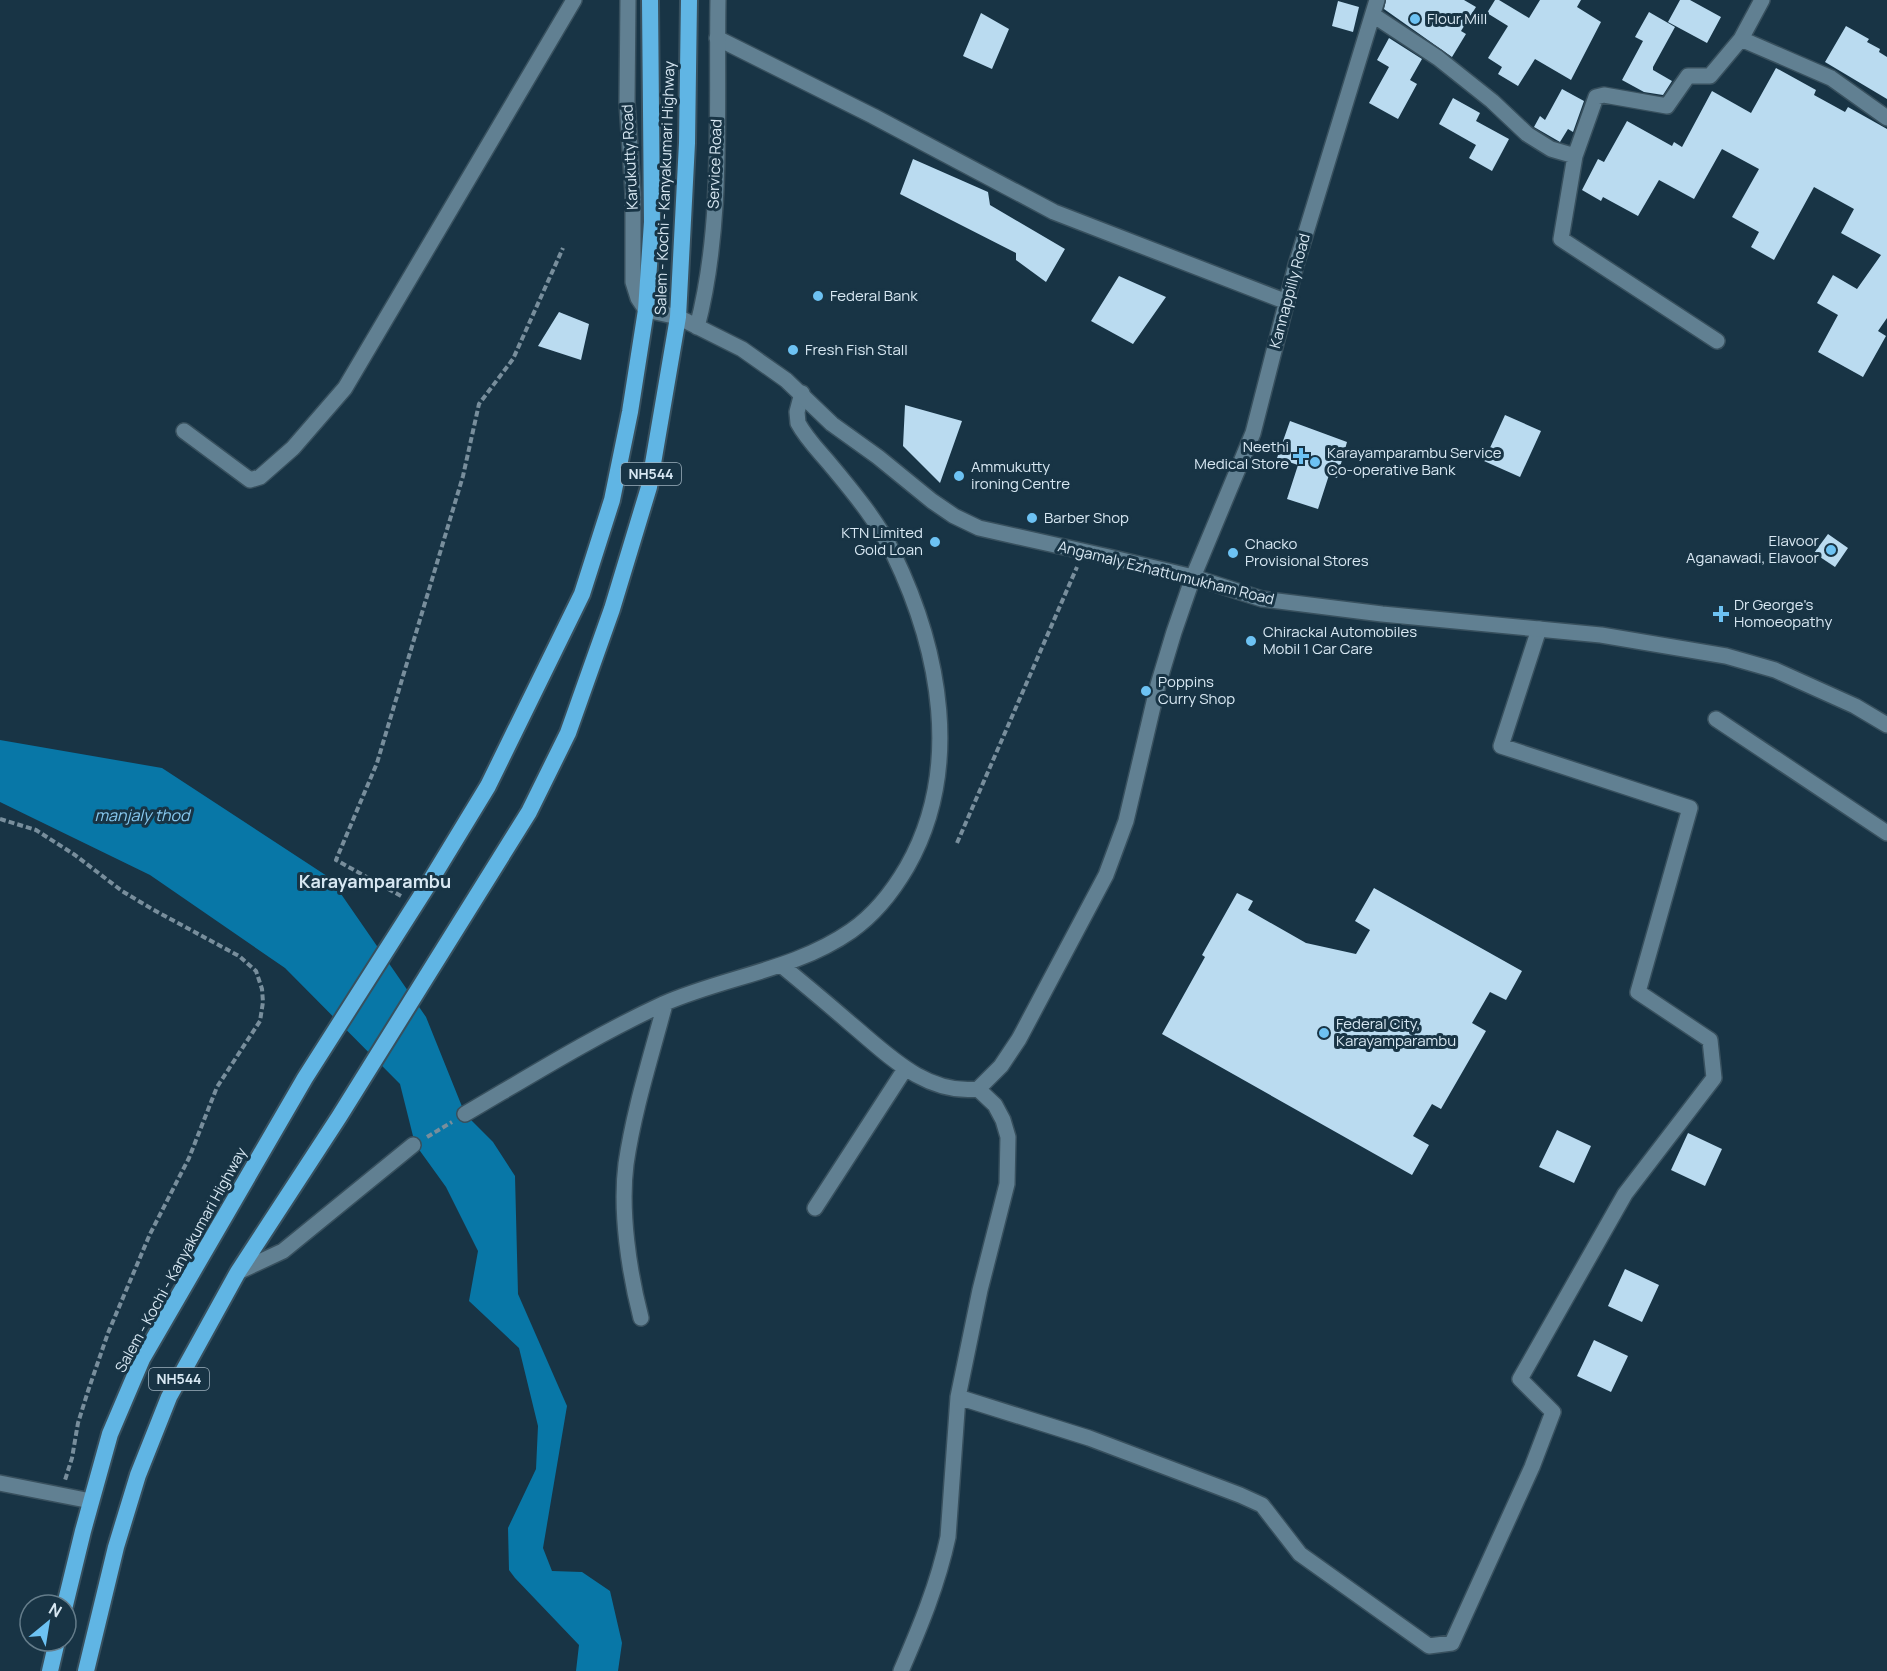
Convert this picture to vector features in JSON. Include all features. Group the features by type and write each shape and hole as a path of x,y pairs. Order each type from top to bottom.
{"highway":[{"name":"Salem - Kochi - Kanyakumari Highway","path":"68,1593 110,1434 142,1359 304,1078 426,888 488,786 582,594 612,500 630,411 646,310 652,222 650,0"},
{"name":"Salem - Kochi - Kanyakumari Highway","path":"238,1272 339,1117 529,812 568,733 612,609 649,487 678,317 686,166 689,0"},
{"name":"NH544","path":"87,1671 116,1547 138,1475 169,1397 238,1272"},
{"path":"50,1671 54,1653"}],"street":[{"path":"184,431 250,480 260,477 293,448 345,388 574,0"},
{"name":"Karukutty Road","path":"628,0 627,102 633,193 633,282 638,298 646,310"},
{"name":"Service Road","path":"697,327 705,295 713,215 717,132 718,0"},
{"path":"1717,341 1561,239 1575,156 1596,98 1604,95 1667,106 1688,76 1710,76 1741,39 1762,0"},
{"path":"1375,7 1492,100 1527,134 1551,149 1575,156"},
{"name":"Kannappilly Road","path":"978,1089 1001,1066 1019,1039 1106,875 1126,821 1158,685 1193,578 1253,433 1296,264 1375,7"},
{"path":"717,38 873,116 1054,212 1287,302"},
{"path":"1741,39 1831,78 1887,118"},
{"name":"Angamaly Ezhattumukham Road","path":"646,310 678,317 742,349 802,393 832,424 954,516 979,528 1193,578 1262,599 1601,636 1726,656 1775,670 1855,706 1887,725"},
{"path":"465,1114 593,1039 665,1004 781,964 816,950 850,931 878,907 901,877 921,838 933,800 939,766 941,735 934,669 904,577 892,551 861,502 801,429 796,418 802,393"},
{"path":"958,1397 1089,1438 1262,1505 1300,1554 1429,1646 1452,1643 1532,1467 1553,1412 1520,1379 1625,1194 1714,1078 1710,1040 1638,992 1690,808 1501,747 1539,629"},
{"path":"1716,719 1887,834"},
{"path":"781,964 905,1069 932,1083 953,1089 978,1089 994,1105 1003,1120 1008,1137 1007,1184 980,1290 958,1397 948,1537 944,1559 921,1625 901,1671"},
{"path":"640,1318 629,1259 626,1165 637,1108 665,1004"},
{"path":"815,1209 905,1069"},
{"path":"238,1272 283,1251 413,1145"},
{"path":"0,1483 91,1501"}],"path":[{"path":"415,905 336,860 377,763 463,476 479,404 513,359 563,248"},
{"path":"957,843 1083,552"},
{"path":"0,819 21,824 49,837 122,891 239,956 256,971 262,989 260,1021 217,1088 189,1158 150,1234 108,1333 84,1401 72,1458 60,1495"},
{"path":"413,1145 465,1114"}],"water":[{"name":"manjaly thod","path":"0,740 162,768 330,878 426,1017 465,1114 493,1142 515,1176 518,1294 567,1406 543,1548 552,1571 582,1572 610,1591 622,1643 618,1671 576,1671 579,1645 509,1570 508,1528 536,1469 538,1426 519,1348 469,1301 478,1251 446,1187 415,1144 400,1084 285,968 150,875 0,802"}],"building":[{"path":"1386,0 1464,0 1476,7 1461,31 1466,34 1452,57 1384,9"},
{"path":"1495,0 1499,0 1529,18 1540,0 1581,0 1577,7 1601,22 1571,80 1535,59 1518,86 1498,74 1502,67 1488,58 1508,26 1487,13"},
{"path":"1680,0 1690,0 1721,17 1707,43 1668,22"},
{"path":"1338,1 1359,7 1353,32 1332,26"},
{"path":"1649,12 1675,27 1653,67 1653,70 1672,81 1663,95 1644,92 1622,80 1643,41 1635,37"},
{"path":"981,13 1009,29 992,69 963,56"},
{"path":"1846,26 1869,39 1867,42 1880,49 1879,52 1887,57 1887,99 1825,62"},
{"path":"1389,38 1422,59 1410,80 1417,84 1398,119 1369,103 1389,67 1377,60"},
{"path":"1776,68 1816,90 1814,95 1845,112 1848,107 1887,129 1887,318 1878,331 1886,336 1863,377 1818,352 1838,315 1817,303 1833,275 1857,289 1881,255 1841,233 1854,209 1814,187 1774,260 1751,247 1759,232 1732,217 1759,169 1722,149 1694,199 1659,180 1638,216 1603,197 1601,201 1582,190 1598,159 1604,162 1627,121 1672,146 1674,142 1682,147 1712,91 1751,113"},
{"path":"1562,89 1584,101 1573,132 1568,129 1560,142 1534,127 1540,116 1545,120"},
{"path":"1453,98 1480,113 1476,121 1509,139 1492,171 1469,158 1476,145 1439,124"},
{"path":"913,159 988,192 990,205 1065,249 1046,282 1016,260 1016,253 900,194"},
{"path":"1119,276 1166,297 1133,344 1091,321"},
{"path":"559,312 589,324 581,360 538,346"},
{"path":"905,405 962,421 940,483 903,446"},
{"path":"1505,415 1541,431 1520,477 1484,461"},
{"name":"Karayamparambu Service Co-operative Bank","path":"1290,421 1347,442 1337,478 1329,475 1318,509 1287,499 1298,465 1277,458"},
{"name":"Elavoor Aganawadi, Elavoor","path":"1828,534 1848,548 1835,567 1814,553"},
{"name":"Federal City, Karayamparambu","path":"1374,888 1522,971 1506,1000 1490,992 1472,1023 1486,1031 1441,1109 1432,1104 1413,1136 1429,1145 1412,1175 1162,1034 1205,957 1202,955 1237,893 1253,901 1248,910 1306,943 1356,954 1370,930 1355,921"},
{"path":"1557,1130 1591,1146 1574,1183 1539,1167"},
{"path":"1688,1133 1722,1149 1705,1186 1671,1170"},
{"path":"1625,1269 1659,1285 1642,1322 1608,1306"},
{"path":"1594,1340 1628,1356 1611,1392 1577,1376"}],"place":[{"name":"Flour Mill","path":"1415,19"},
{"name":"Federal Bank","path":"818,296"},
{"name":"Fresh Fish Stall","path":"793,350"},
{"name":"Neethi Medical Store","path":"1301,456"},
{"name":"Karayamparambu Service Co-operative Bank","path":"1315,462"},
{"name":"Ammukutty ironing Centre","path":"959,476"},
{"name":"Barber Shop","path":"1032,518"},
{"name":"KTN Limited Gold Loan","path":"935,542"},
{"name":"Elavoor Aganawadi, Elavoor","path":"1831,550"},
{"name":"Chacko Provisional Stores","path":"1233,553"},
{"name":"Dr George's Homoeopathy","path":"1721,614"},
{"name":"Chirackal Automobiles Mobil 1 Car Care","path":"1251,641"},
{"name":"Poppins Curry Shop","path":"1146,691"},
{"name":"Federal City, Karayamparambu","path":"1324,1033"}],"district":[{"name":"Karayamparambu","path":"375,882"}]}
